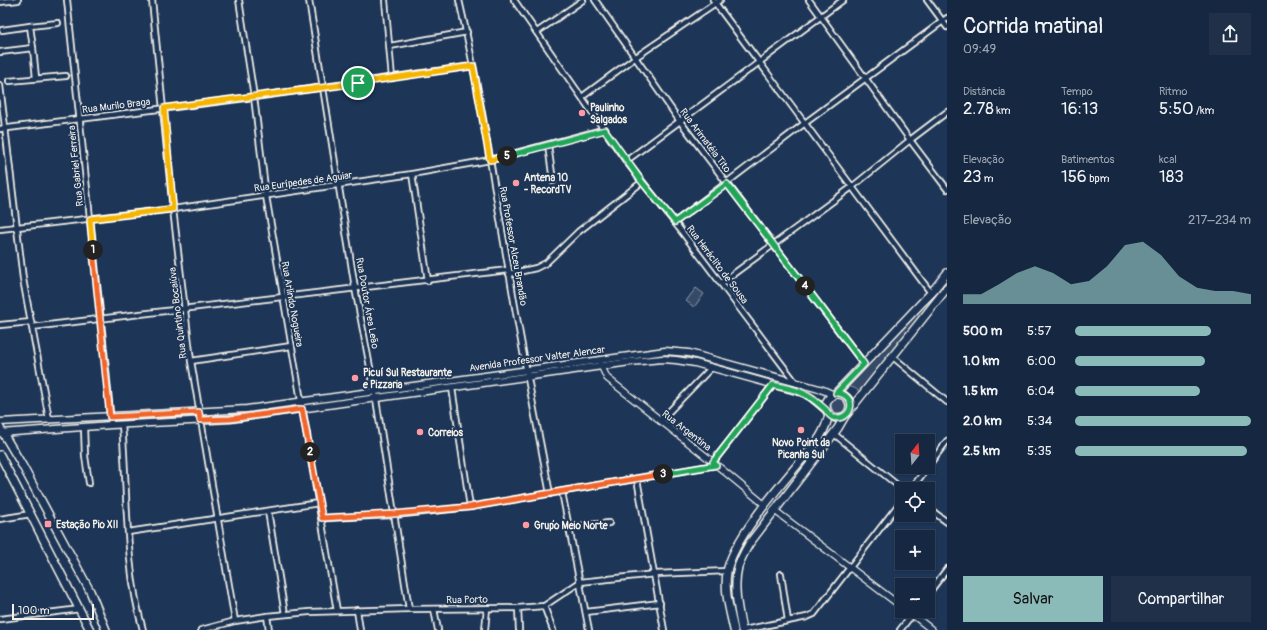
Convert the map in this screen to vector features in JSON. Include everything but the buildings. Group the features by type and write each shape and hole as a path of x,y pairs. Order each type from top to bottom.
{"main road":[{"path":"734,630 727,601 726,583 727,571 740,539 765,505 822,434 827,412 825,406 827,399 864,364 947,274"},
{"path":"743,630 739,616 736,579 738,567 749,544 847,414 893,358 947,288"},
{"name":"Avenida Professor Valter Alencar","path":"0,422 247,409 650,352 678,351 834,394"},
{"name":"Avenida Professor Valter Alencar","path":"1,431 230,419 583,369 662,360 676,360 712,367 804,393 812,398 827,412"},
{"path":"582,362 583,369"},
{"path":"827,412 835,418 847,414 850,408 849,400 844,395 834,394"},
{"path":"1,431 90,591 106,630"},
{"path":"0,455 90,630"}],"street":[{"path":"0,2 18,0"},
{"name":"Rua Gabriel Ferreira","path":"67,0 111,425"},
{"name":"Rua Quintino Bocaiúva","path":"152,0 173,209 191,361 235,621"},
{"name":"Rua Arlindo Nogueira","path":"239,0 254,97 266,196 322,518 336,611"},
{"name":"Rua Doutor Área Leão","path":"309,0 355,288 376,399 409,609"},
{"path":"385,0 392,78"},
{"name":"Rua Professor Alceu Brandão","path":"459,0 467,32 550,494"},
{"name":"Rua Heráclito de Sousa","path":"514,0 626,161 675,222 796,383"},
{"path":"537,32 583,0"},
{"name":"Rua Arimatéia Tito","path":"595,0 679,120 864,364"},
{"path":"582,97 714,2 720,0"},
{"path":"809,0 947,189"},
{"path":"626,161 679,120 843,0"},
{"path":"927,0 945,20 947,28"},
{"path":"714,2 931,293"},
{"path":"675,222 945,20"},
{"path":"2,30 58,23"},
{"path":"30,26 36,78"},
{"path":"390,46 467,32"},
{"path":"0,52 33,48"},
{"name":"Rua Murilo Braga","path":"2,129 323,88 473,66"},
{"path":"9,81 66,76"},
{"path":"0,85 2,129 17,227 23,279 49,419"},
{"path":"721,284 852,187 947,112"},
{"name":"Rua Eurípedes de Aguiar","path":"0,229 173,209 412,174 490,160 605,130"},
{"path":"548,145 553,181"},
{"path":"412,174 428,280"},
{"path":"0,325 31,325 101,319 283,296 536,268 546,263 578,232 642,182"},
{"path":"191,361 291,346"},
{"path":"893,358 947,402"},
{"path":"599,360 600,367"},
{"name":"Rua Argentina","path":"600,367 607,378 715,463 765,505"},
{"path":"660,421 712,367"},
{"path":"322,518 394,514 470,507 637,479 715,463 773,385"},
{"path":"452,388 470,507"},
{"path":"122,425 128,532 135,595 143,630"},
{"path":"84,427 85,456 89,483"},
{"path":"833,433 895,483"},
{"path":"935,458 947,442"},
{"path":"916,482 923,474"},
{"path":"637,479 664,630"},
{"path":"562,492 589,630"},
{"path":"128,532 319,503"},
{"path":"743,630 788,622 814,614 895,509"},
{"path":"268,510 285,614"},
{"path":"774,510 895,602"},
{"path":"935,513 947,522"},
{"path":"0,519 31,514"},
{"path":"569,527 609,523"},
{"path":"935,585 947,569"},
{"name":"Rua Porto","path":"201,630 235,621 285,614 357,610 518,608 544,606 580,582 655,574 727,571"},
{"path":"782,574 788,622"},
{"path":"586,612 660,603"},
{"path":"544,606 553,630"},
{"path":"486,630 487,608"},
{"path":"518,608 519,630"},
{"path":"0,619 80,609"},
{"path":"434,609 438,630"},
{"path":"357,610 360,630"},
{"path":"267,616 269,630"},
{"path":"900,630 908,618"},
{"path":"919,618 932,630"}],"shaded area":[{"path":"696,288 704,294 694,307 686,301"},
{"path":"941,291 861,394 852,387 848,387 934,296"},
{"path":"839,397 846,402 847,405 842,412 839,413 832,408 831,405 836,398"}],"place":[{"name":"Paulinho Salgados","path":"582,113"},
{"name":"Antena 10 - RecordTV","path":"516,183"},
{"name":"Picuí Sul Restaurante e Pizzaria","path":"355,378"},
{"name":"Novo Point da Picanha Sul","path":"801,430"},
{"name":"Correios","path":"420,432"},
{"name":"Estação Pio XII","path":"48,524"},
{"name":"Gruṕo Meio Norte","path":"526,525"}],"route":[{"path":"473,66 490,160 605,130 626,161 675,222 727,184 864,364 836,393 840,393 847,397 850,404 849,411 842,418 835,418 808,395 773,385 713,462 716,465 470,507 394,514 322,518 302,409 230,419 200,420 199,412 110,417 90,219 173,209 164,108 358,83 473,66"}]}
